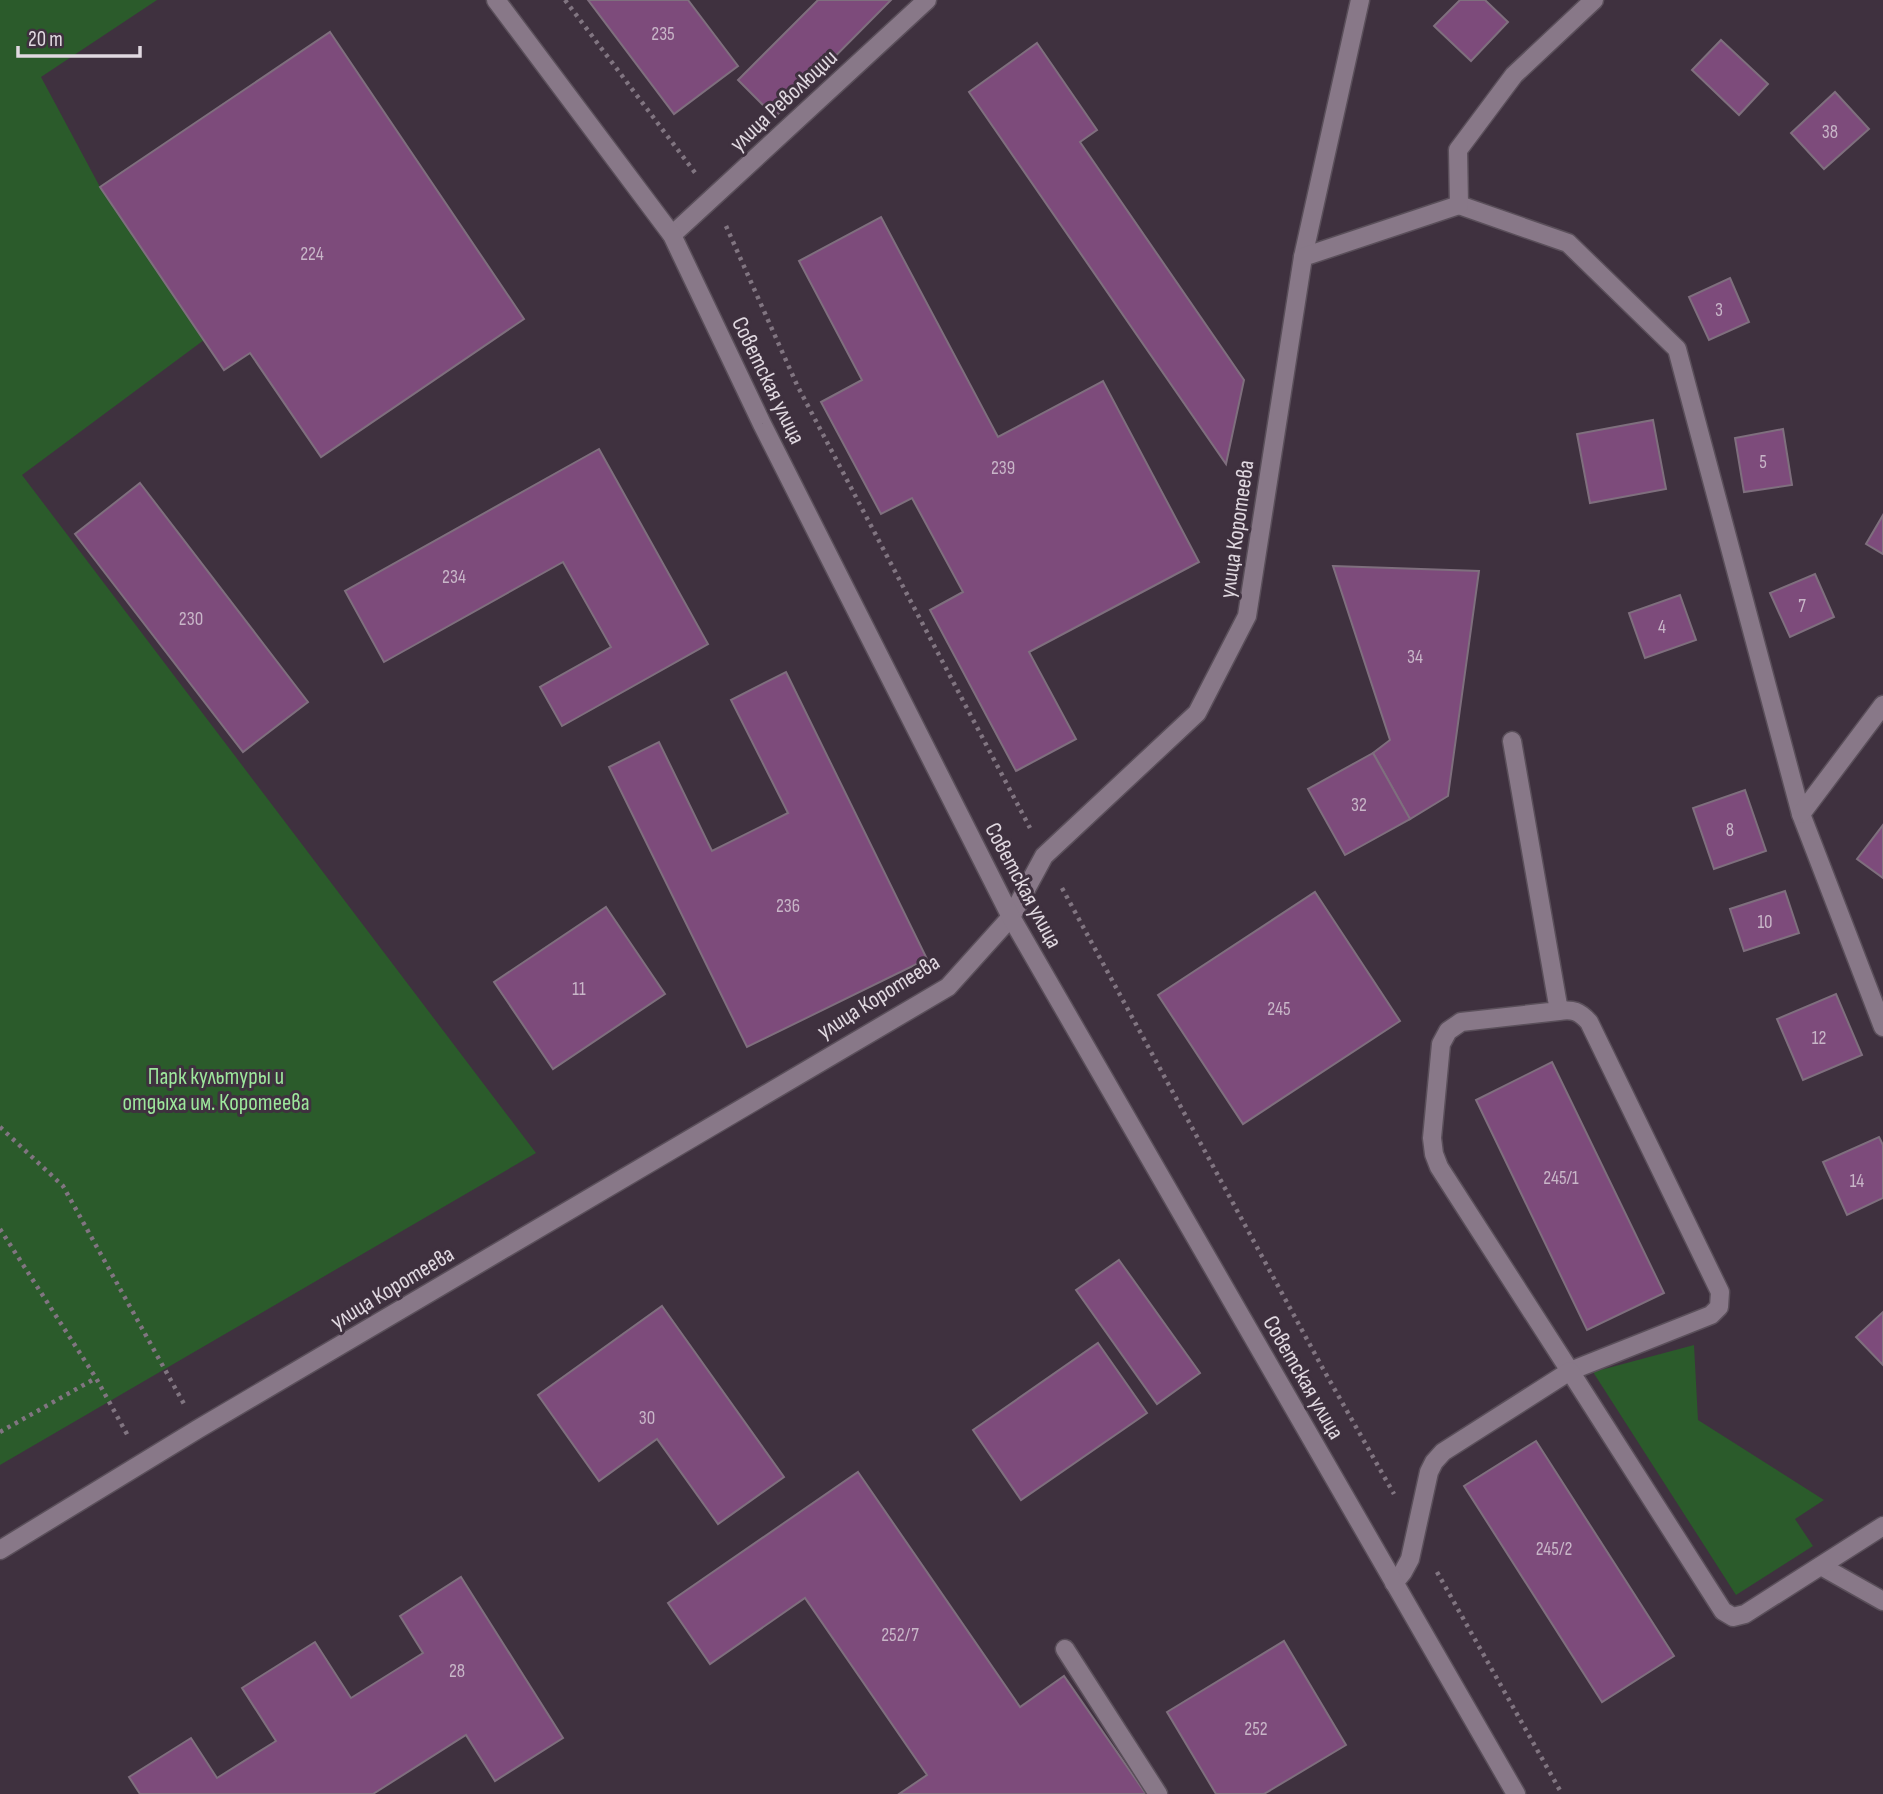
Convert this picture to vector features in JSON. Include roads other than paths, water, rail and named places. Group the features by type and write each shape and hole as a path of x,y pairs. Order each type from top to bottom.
{"street":[{"name":"Советская улица","path":"496,0 672,235 762,424 1011,917 1516,1794"},
{"name":"улица Революции","path":"672,235 927,0"},
{"name":"улица Коротеева","path":"0,1550 198,1429 948,986 1011,917 1044,856 1197,713 1247,616 1303,257 1360,0"},
{"path":"1459,205 1458,150 1514,75 1594,0"},
{"path":"1303,257 1459,205 1568,243 1677,349 1801,814 1883,1027"},
{"path":"1801,814 1883,705"},
{"path":"1512,741 1559,1011"},
{"path":"1394,1583 1407,1566 1429,1472 1443,1452 1570,1371 1711,1315 1719,1307 1720,1292 1589,1022 1580,1012 1569,1010 1461,1022 1448,1031 1441,1044 1432,1138 1439,1167 1570,1371 1723,1611 1733,1617 1745,1614 1883,1526"},
{"path":"1821,1566 1883,1601"},
{"path":"1065,1650 1158,1794"}],"park label":[{"name":"Парк культуры и отдыха им. Коротеева","path":"216,1089"}]}
